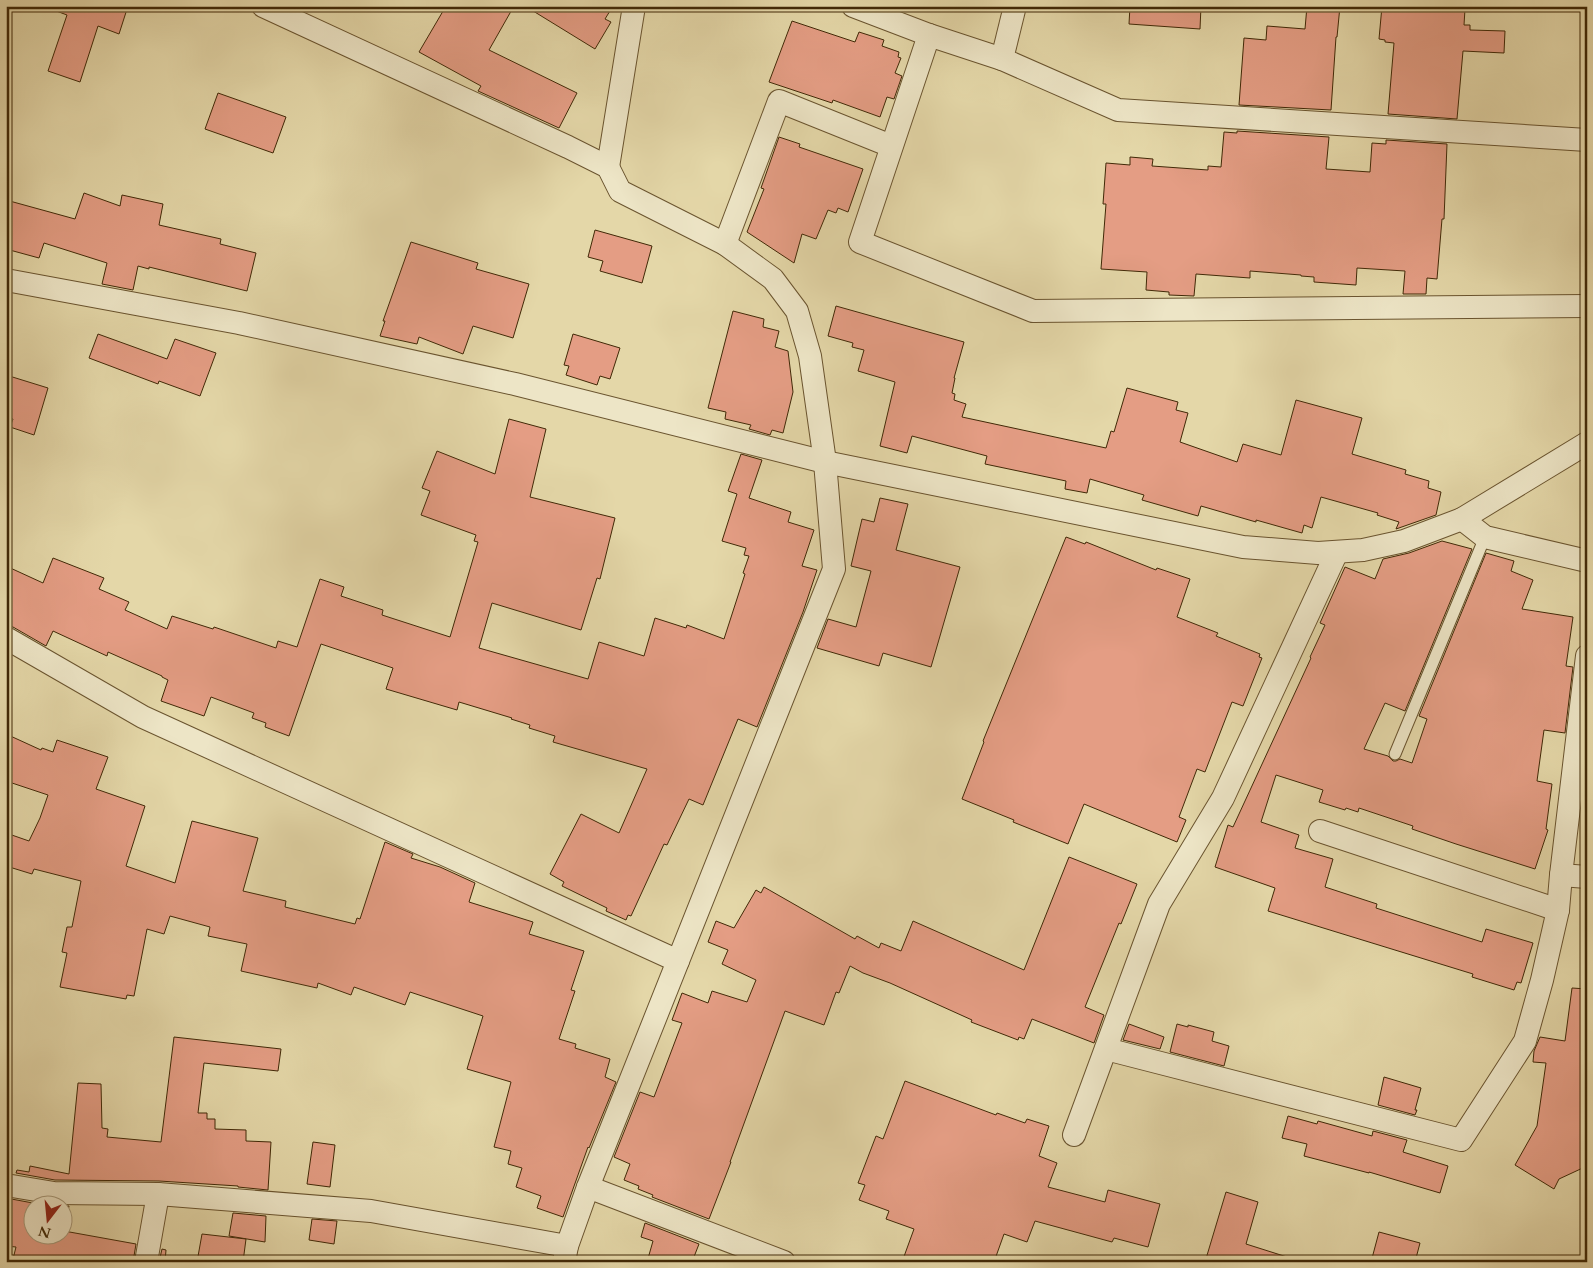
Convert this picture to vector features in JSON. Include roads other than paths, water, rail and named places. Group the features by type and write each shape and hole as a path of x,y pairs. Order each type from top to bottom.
{"street":[{"path":"263,6 608,167"},
{"path":"6,1185 54,1193 158,1194 371,1211 566,1254 588,1187 834,569 825,462 810,356 797,312 773,279 725,244 620,191 608,167 634,6"},
{"path":"853,6 929,35 1002,59 1118,110 1587,140"},
{"path":"1002,59 1015,6"},
{"path":"929,35 860,242 1033,311 1587,306"},
{"path":"725,244 779,101 891,146"},
{"path":"6,280 239,322 515,384 825,462 1244,547 1318,553 1363,550 1404,541 1462,519 1587,443"},
{"path":"1462,519 1485,537 1587,561"},
{"path":"1074,1135 1159,904 1223,798 1336,552"},
{"path":"6,638 144,717 678,961"},
{"path":"1106,1049 1461,1140 1525,1041 1542,980 1558,910 1587,656"},
{"path":"1320,831 1558,910"},
{"path":"1561,875 1587,877"},
{"path":"588,1187 784,1262"},
{"path":"146,1262 158,1194"}],"lane":[{"path":"1395,754 1485,537"}]}
